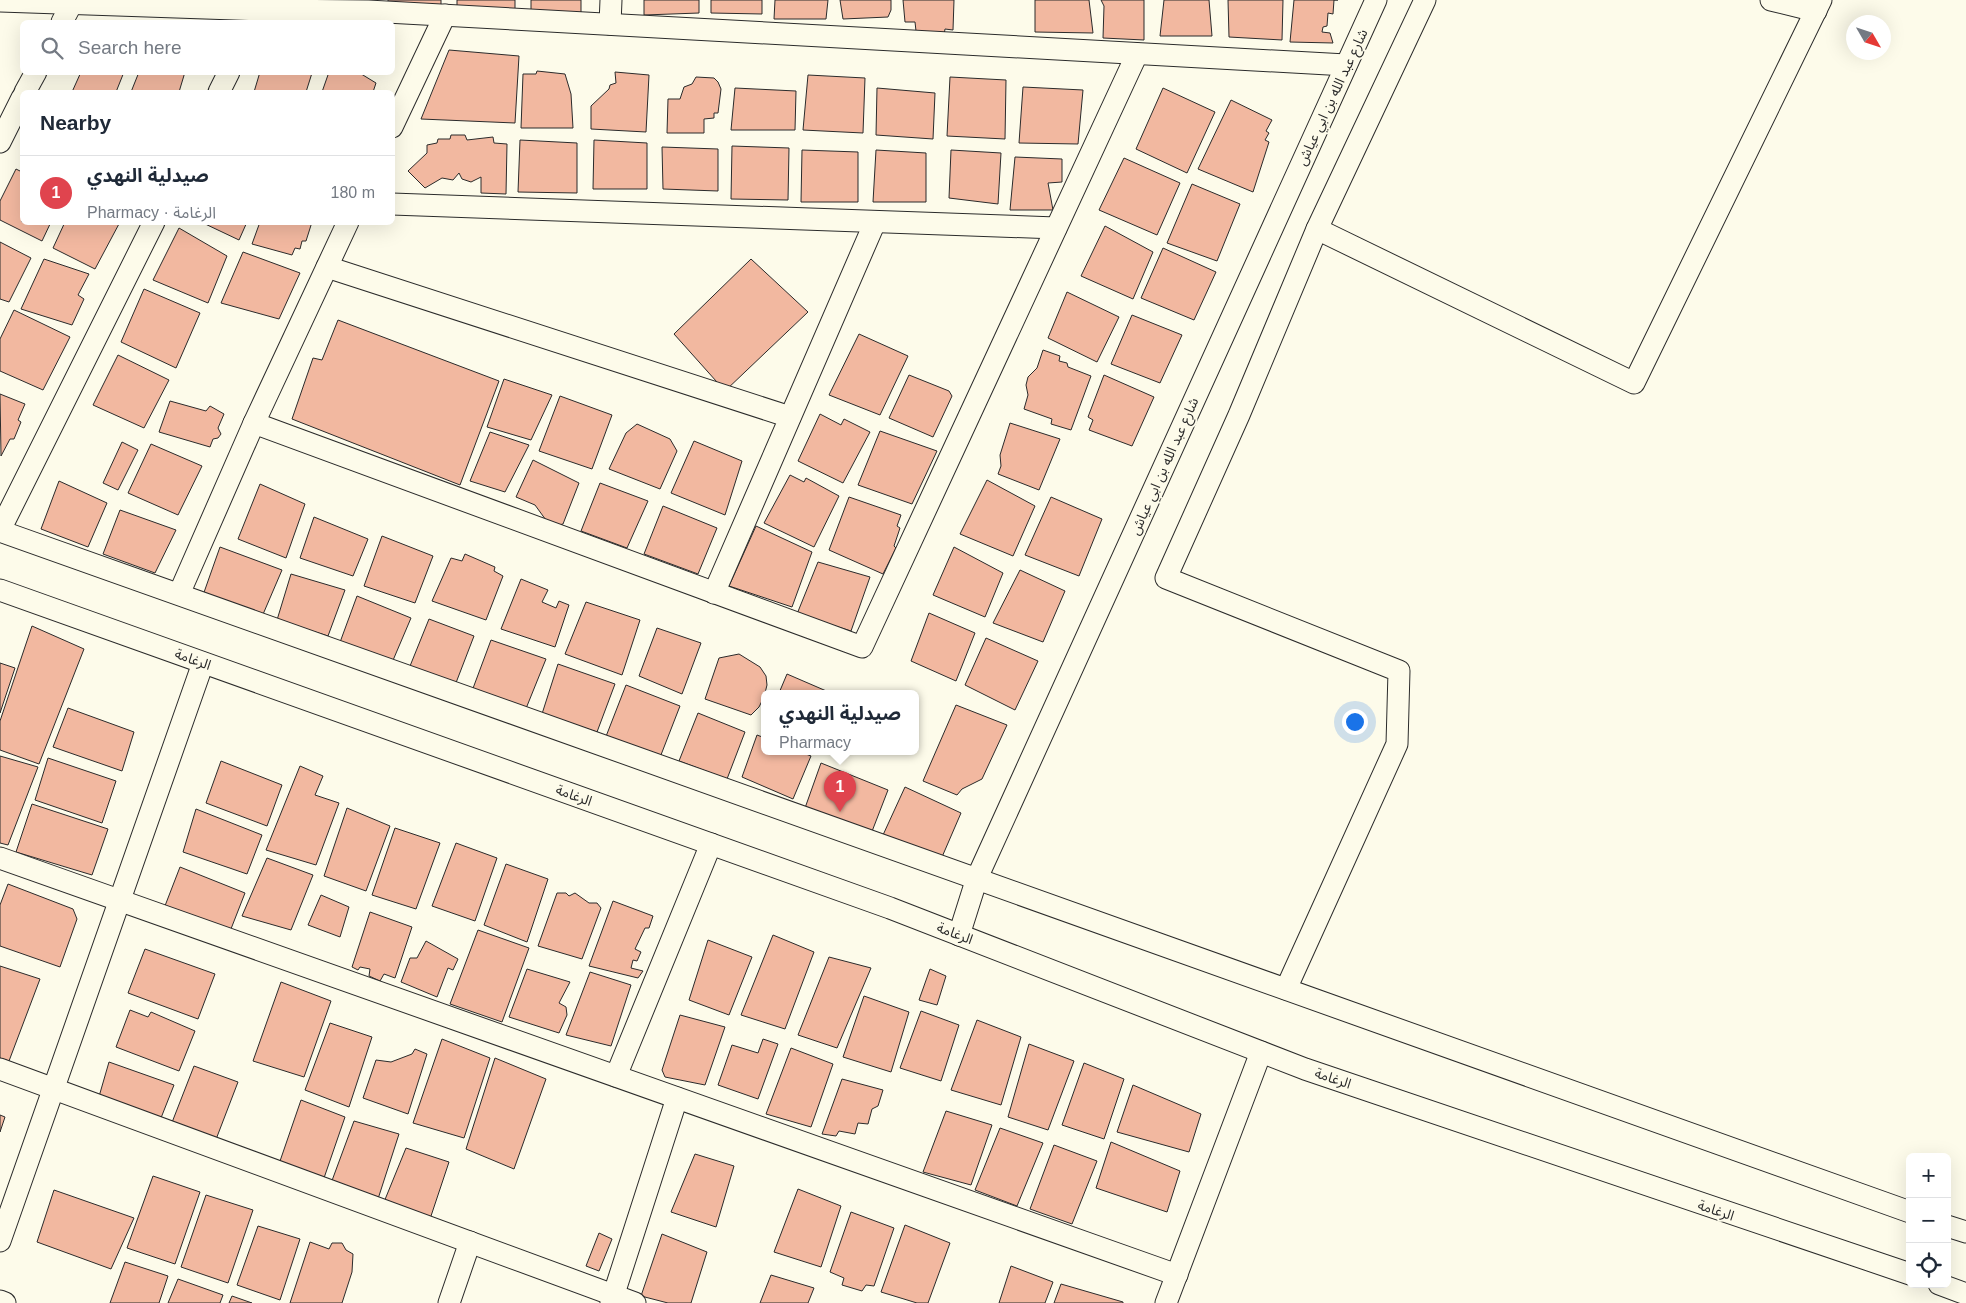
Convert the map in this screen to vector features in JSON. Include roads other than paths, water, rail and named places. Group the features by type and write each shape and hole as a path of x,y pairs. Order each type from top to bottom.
{"street":[{"path":"610,24 611,0"},
{"name":"شارع عبد الله بن ابي عياش","path":"959,935 977,878 1376,0"},
{"path":"1286,989 1397,744 1399,671 1166,578 1239,415 1317,229 1425,0"},
{"path":"1317,229 1634,383 1819,5 1771,0"},
{"path":"0,1 72,3 258,16 368,11 1346,65"},
{"path":"63,20 72,3"},
{"path":"395,121 445,15"},
{"path":"254,423 862,647 1137,54"},
{"path":"27,90 34,75"},
{"path":"220,90 228,75"},
{"path":"0,142 20,102"},
{"path":"395,204 1056,228"},
{"path":"714,593 875,222"},
{"path":"152,225 0,530 1906,1211"},
{"path":"179,594 254,423 347,225"},
{"path":"327,267 790,417"},
{"name":"الرغامة","path":"0,590 711,844 959,935 1261,1052 1700,1205 1906,1273"},
{"path":"0,1240 203,663"},
{"path":"616,1076 711,844"},
{"path":"0,858 1177,1275"},
{"path":"1166,1303 1261,1052"},
{"path":"0,1069 470,1242 613,1299 636,1303"},
{"path":"613,1299 677,1098"},
{"path":"1951,1227 1966,1232"},
{"path":"449,1303 470,1242"},
{"path":"1950,1288 1966,1294"},
{"path":"0,1301 5,1303"}],"place":[{"name":"صيدلية النهدي","path":"840,812"}]}
